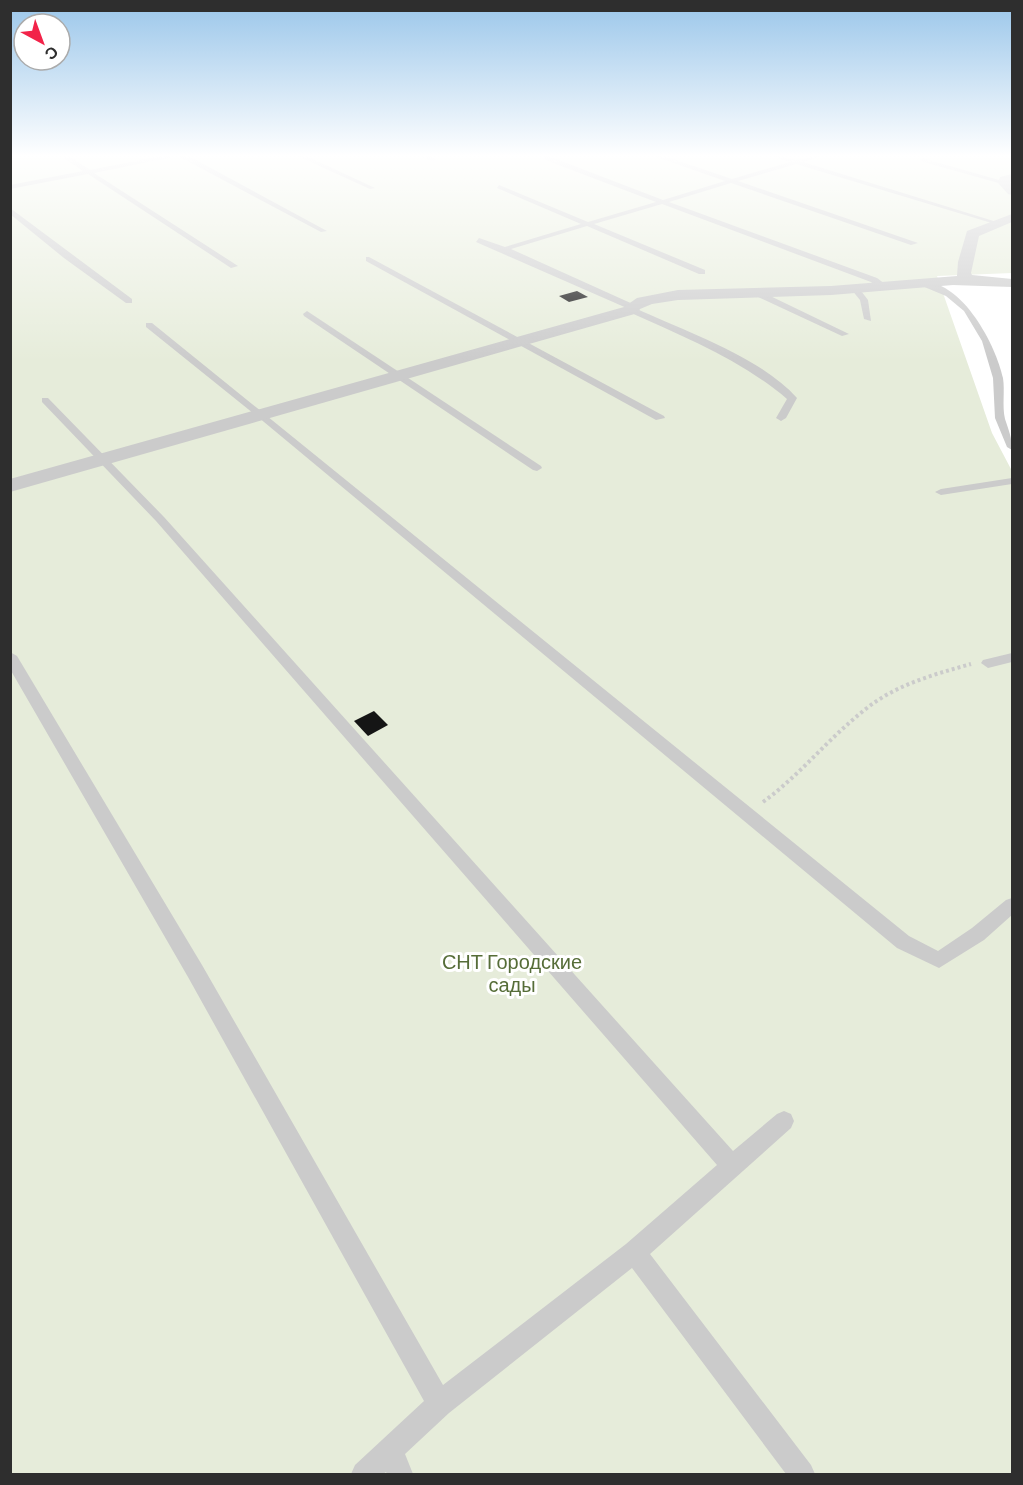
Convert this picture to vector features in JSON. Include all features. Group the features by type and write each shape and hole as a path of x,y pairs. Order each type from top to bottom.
{"street":[{"path":"966,279 963,270 972,243 972,234 996,223"},
{"path":"10,486 632,309 647,301 678,295 855,289 966,279 990,279 1012,284"}],"lane":[{"path":"26,223 129,301"},
{"path":"168,223 234,266"},
{"path":"309,223 323,231"},
{"path":"506,250 509,247 589,223"},
{"path":"590,223 595,228 702,272"},
{"path":"721,223 874,280 882,286"},
{"path":"856,223 914,243"},
{"path":"479,240 506,250 632,309 736,360 777,383 792,398 781,418"},
{"path":"369,259 660,418"},
{"path":"925,284 949,294 967,310 986,341 998,378 1000,418 1012,447"},
{"path":"855,289 864,300 868,319"},
{"path":"757,293 845,334"},
{"path":"307,314 537,468"},
{"path":"149,325 262,415 903,942 939,960 978,934 1012,905"},
{"path":"45,400 160,519 732,1166"},
{"path":"941,492 1012,481"},
{"path":"10,656 195,971 440,1404"},
{"path":"988,663 1012,658"},
{"path":"364,1474 440,1404 634,1251 784,1121"},
{"path":"634,1251 802,1474"},
{"path":"391,1450 400,1474"}],"path":[{"path":"745,814 781,789 863,711 912,681 964,665 988,663"}],"green space":[{"name":"СНТ Городские сады","path":"10,223 1012,223 1012,273 937,276 992,433 1012,471 1012,1474 11,1474"}],"building":[{"path":"577,291 588,297 569,302 559,296"},
{"path":"374,711 388,725 368,736 354,721"}]}
